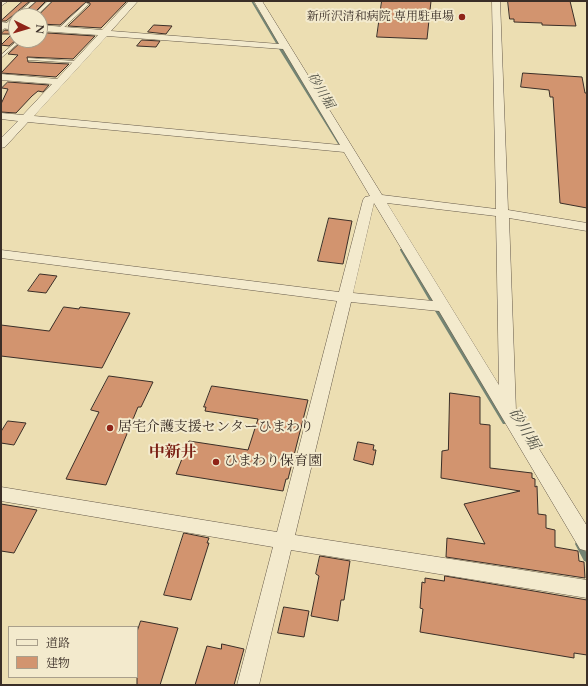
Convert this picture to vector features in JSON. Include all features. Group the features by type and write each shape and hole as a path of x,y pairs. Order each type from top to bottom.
{"street":[{"path":"1,145 76,62 134,1"},
{"path":"258,1 287,47 376,198 587,543"},
{"path":"496,1 508,413"},
{"path":"48,29 287,47"},
{"path":"1,77 59,82"},
{"path":"1,116 348,149"},
{"path":"248,685 369,200 376,198 501,213 587,227"},
{"path":"1,254 344,297 443,307"},
{"path":"1,494 587,589"}],"lane":[{"path":"1,5 6,1"},
{"path":"26,8 34,1"},
{"path":"43,8 50,1"},
{"path":"59,30 87,4"},
{"path":"1,57 11,48"},
{"path":"30,59 76,62"}],"building":[{"path":"23,1 30,1 22,8 15,8"},
{"path":"37,1 46,1 39,8 30,8"},
{"path":"53,1 127,1 101,28 68,26 90,5 90,3 86,2 60,25 48,24 48,8 46,8"},
{"path":"382,1 431,1 427,39 377,37"},
{"path":"508,1 570,1 576,26 514,22 514,19 510,19"},
{"path":"8,15 8,19 1,21"},
{"path":"154,25 172,26 166,34 148,32"},
{"path":"5,30 8,30 8,34 1,34"},
{"path":"48,33 95,36 73,59 27,57 28,62 69,64 56,77 1,73 18,55 8,54 14,48 48,48"},
{"path":"8,38 8,46 1,45"},
{"path":"142,40 160,41 156,47 137,46"},
{"path":"523,73 582,77 585,93 587,93 587,208 560,203 553,97 550,97 549,90 521,87"},
{"path":"8,82 49,85 43,92 38,91 32,96 16,113 1,112 1,104 8,89 2,88"},
{"path":"329,218 352,221 343,264 318,261"},
{"path":"40,274 57,276 46,293 28,291"},
{"path":"64,307 79,309 80,307 130,313 102,368 1,356 1,325 49,331"},
{"name":"居宅介護支援センターひまわり","path":"109,376 153,382 141,407 138,407 106,485 66,479 99,412 91,410"},
{"path":"212,386 308,400 288,479 286,479 283,491 176,474 189,441 248,450 258,419 205,411 206,407 204,407"},
{"path":"450,393 480,397 480,424 490,425 490,468 532,473 532,478 535,479 535,487 537,486 538,514 546,515 546,528 555,530 555,547 578,551 579,561 584,562 585,578 446,557 447,538 485,544 464,504 520,491 441,478 442,451 448,450"},
{"path":"8,421 26,423 14,445 1,443 1,432"},
{"path":"358,442 374,445 373,450 376,450 373,465 354,460"},
{"path":"1,504 37,510 14,553 1,551"},
{"path":"184,533 209,538 207,543 209,543 191,600 164,595"},
{"path":"320,556 350,561 344,600 341,600 338,621 311,616 319,576 316,574"},
{"path":"445,576 587,600 587,655 574,653 574,658 420,632 423,609 420,608 422,582 425,583 425,578 444,581"},
{"path":"284,607 309,611 304,637 278,633"},
{"path":"141,621 178,628 160,685 137,685 138,629"},
{"path":"222,644 244,649 234,685 195,685 207,646 221,649"}],"waterway":[{"name":"砂川堀","path":"252,1 279,45"},
{"name":"砂川堀","path":"281,49 340,144"},
{"name":"砂川堀","path":"402,250 432,300"},
{"name":"砂川堀","path":"438,311 505,422"},
{"name":"砂川堀","path":"578,544 587,559"}],"place":[{"name":"新所沢清和病院 専用駐車場","path":"462,17"},
{"name":"居宅介護支援センターひまわり","path":"110,428"},
{"name":"ひまわり保育園","path":"216,462"}],"district":[{"name":"中新井","path":"173,453"}]}
